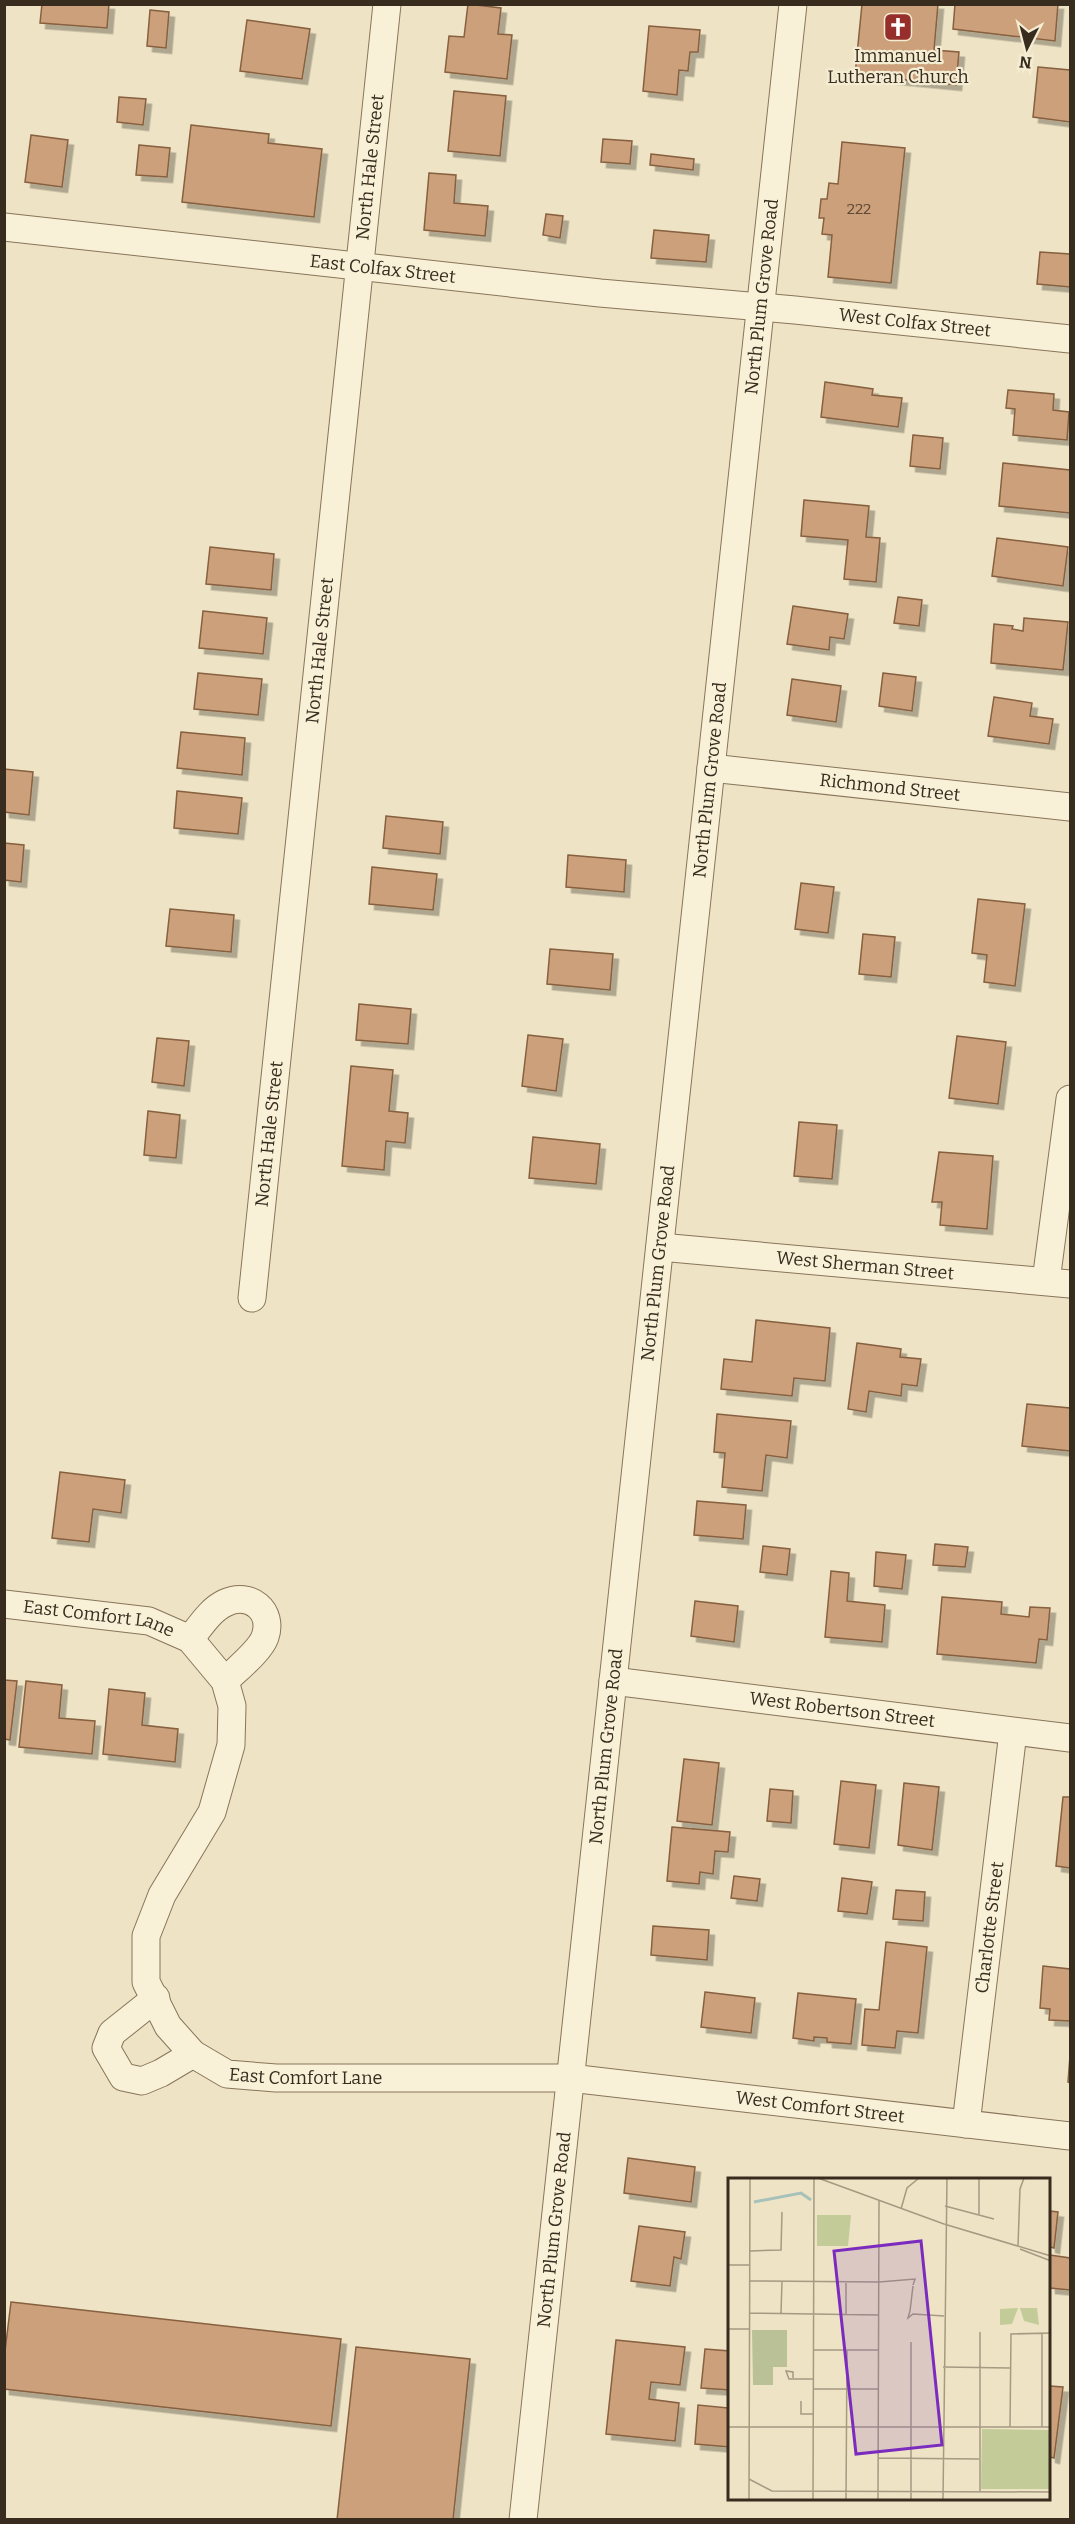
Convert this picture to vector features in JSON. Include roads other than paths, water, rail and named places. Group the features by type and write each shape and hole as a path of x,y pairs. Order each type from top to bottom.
{"street":[{"name":"North Hale Street","path":"252,1298 387,4"},
{"name":"North Plum Grove Road","path":"523,2520 793,4"},
{"name":"East Colfax Street","path":"4,227 600,293 761,307"},
{"name":"West Colfax Street","path":"761,307 1071,339"},
{"name":"Richmond Street","path":"711,768 1071,807"},
{"path":"1058,1283 1071,1099"},
{"name":"West Sherman Street","path":"660,1247 1058,1283"},
{"name":"East Comfort Lane","path":"4,1604 149,1621 190,1639 210,1615 226,1602 254,1601 263,1610 268,1624 265,1639 225,1681 232,1706 231,1745 212,1812 162,1895 146,1936 146,1982 168,2026 193,2054 227,2074 266,2077 570,2078"},
{"path":"190,1639 225,1681"},
{"name":"West Robertson Street","path":"613,1681 1071,1738"},
{"name":"Charlotte Street","path":"966,2124 1013,1732"},
{"path":"156,1998 112,2033 106,2048 111,2060 123,2077 142,2080 193,2054"},
{"name":"West Comfort Street","path":"570,2078 1071,2136"}],"place":[{"name":"Immanuel Lutheran Church","path":"898,27"}]}
